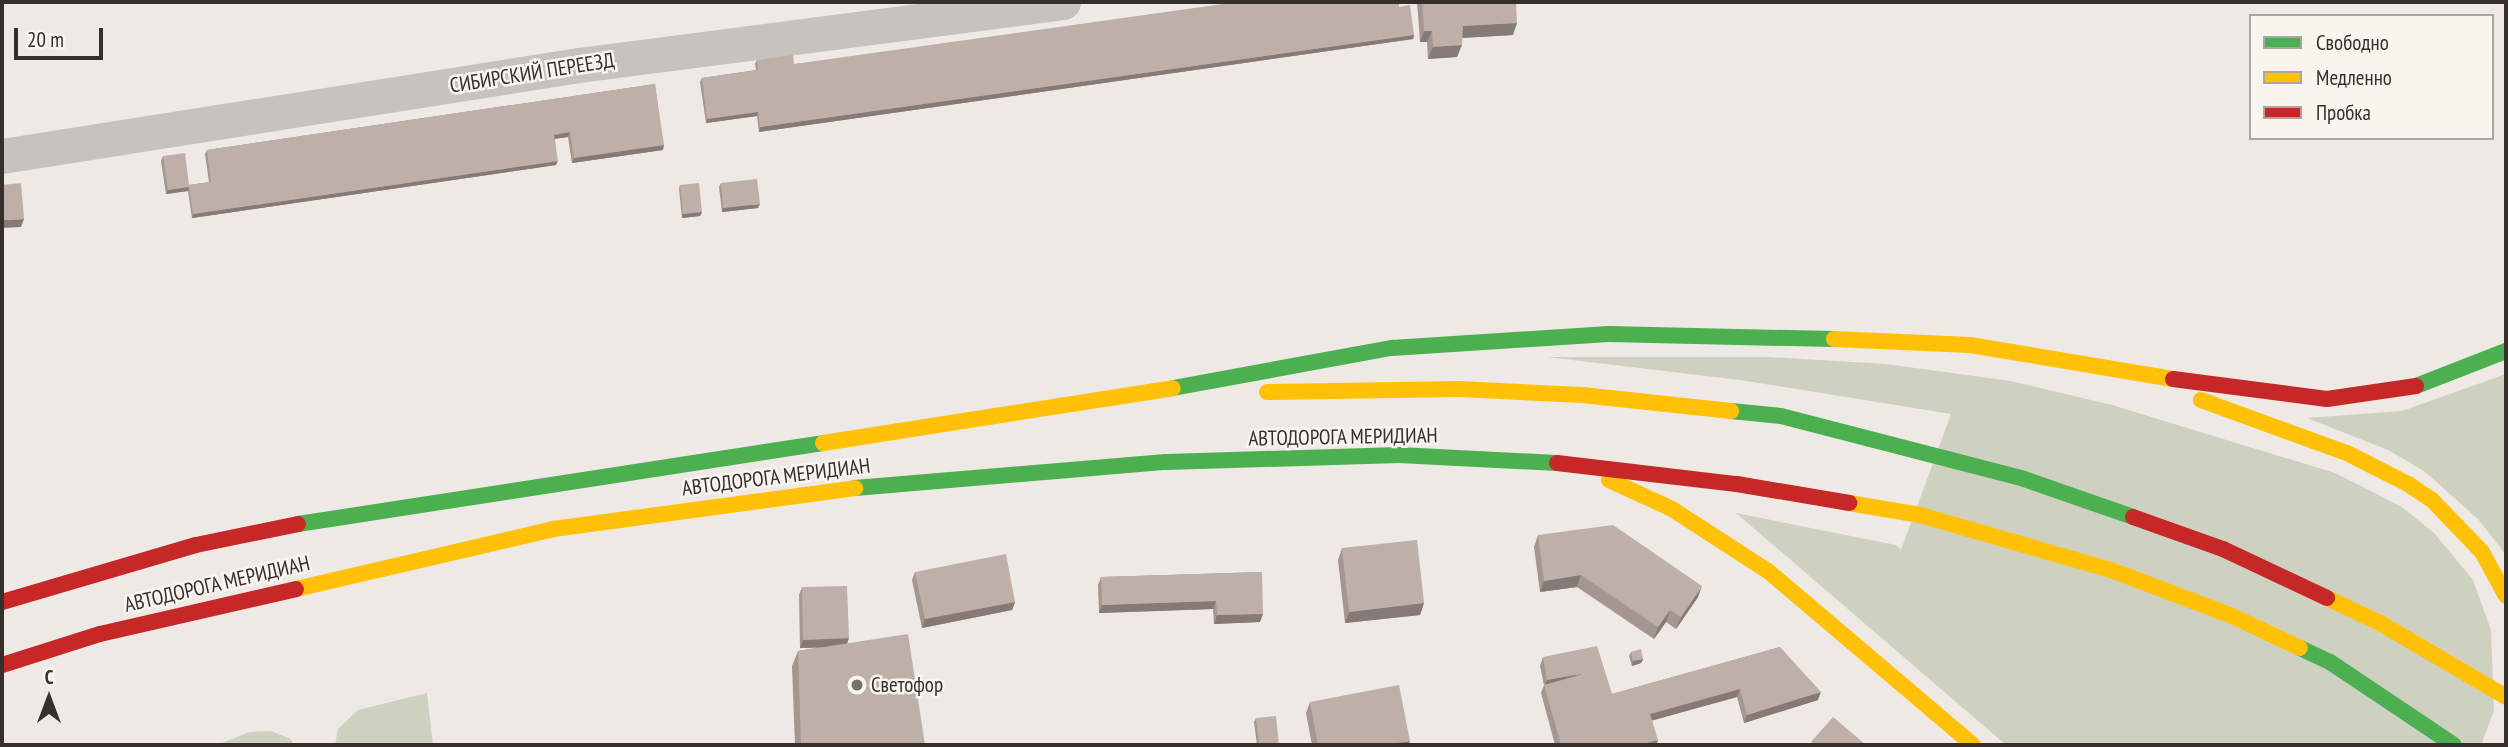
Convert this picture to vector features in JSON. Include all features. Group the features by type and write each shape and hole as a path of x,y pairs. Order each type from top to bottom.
{"main road":[{"path":"1083,405 1392,348 1609,334 1912,341 1970,345 2255,393 2327,399 2419,385 2506,351"},
{"path":"2129,371 2347,453 2408,484 2432,500 2482,552 2506,596"},
{"path":"1083,405 1301,389 1568,394 1782,415 1870,441 2024,479 2223,548 2380,623 2506,697"},
{"name":"АВТОДОРОГА МЕРИДИАН","path":"2,602 196,545 356,512 1083,405"},
{"name":"АВТОДОРОГА МЕРИДИАН","path":"2,665 113,630 553,529 736,501 917,481 1166,462 1399,455 1572,464 1737,484 1920,515 2111,570 2232,616 2330,662 2454,745"},
{"path":"1572,464 1672,509 1768,571 1973,745"}],"street":[{"name":"СИБИРСКИЙ ПЕРЕЕЗД","path":"2,156 579,65 1063,2"}],"green space":[{"path":"1547,357 1769,357 1886,364 2011,381 2112,405 2335,473 2402,507 2434,533 2473,580 2491,630 2494,711 2481,745 2006,745 1736,513 1896,545 1901,550 1951,414 1740,380"},
{"path":"2506,374 2506,555 2478,519 2424,471 2388,450 2307,418 2402,411"},
{"path":"427,693 433,745 335,745 338,729 358,710"},
{"path":"271,731 291,739 294,745 217,745 249,732"}],"building":[{"path":"1237,2 1399,2 1399,7 1410,5 1414,35 760,127 758,112 707,119 702,78 758,70 757,60 793,55 794,64"},
{"path":"1422,2 1516,2 1517,23 1463,26 1462,45 1433,47 1432,31 1424,31"},
{"path":"655,84 664,145 574,158 570,132 554,135 558,161 193,214 189,187 168,190 163,156 185,153 189,185 211,182 207,150"},
{"path":"757,179 760,204 723,208 721,183"},
{"path":"21,183 24,219 2,220 2,185"},
{"path":"699,183 702,212 683,214 680,185"},
{"path":"1613,525 1702,586 1681,617 1670,610 1658,627 1581,575 1544,581 1538,535"},
{"path":"1417,540 1424,603 1349,612 1342,548"},
{"path":"1006,554 1015,602 925,619 915,572"},
{"path":"1262,572 1263,614 1217,615 1216,601 1102,605 1101,577"},
{"path":"847,586 849,638 803,640 802,587"},
{"path":"908,634 925,745 801,745 798,651"},
{"path":"1597,646 1612,694 1780,647 1821,692 1747,715 1740,689 1650,714 1658,740 1639,745 1561,745 1544,685 1586,673 1547,680 1543,657"},
{"path":"1641,649 1643,659 1633,661 1631,652"},
{"path":"1399,685 1410,741 1384,745 1318,745 1310,702"},
{"path":"1276,716 1279,745 1259,745 1256,718"},
{"path":"1833,717 1866,745 1815,745 1811,742"}],"traffic: fast":[{"path":"1173,388 1392,348 1609,334 1834,339"},
{"path":"2416,386 2506,351"},
{"path":"1731,411 1781,416 2024,479 2133,517"},
{"path":"298,524 823,443"},
{"path":"855,488 1166,462 1399,455 1557,463"},
{"path":"2300,648 2330,662 2454,745"}],"traffic: slow":[{"path":"1834,339 1970,345 2173,379"},
{"path":"823,443 1173,388"},
{"path":"1267,392 1459,389 1582,395 1731,411"},
{"path":"2201,400 2347,453 2408,484 2432,500 2482,552 2506,596"},
{"path":"1609,480 1672,509 1768,571 1973,745"},
{"path":"296,589 553,529 855,488"},
{"path":"1849,503 1920,515 2111,570 2232,616 2300,648"},
{"path":"2327,598 2380,623 2506,697"}],"traffic: jam":[{"path":"2173,379 2327,399 2416,386"},
{"path":"1557,463 1737,484 1849,503"},
{"path":"2133,517 2223,549 2327,598"},
{"path":"2,602 196,545 298,524"},
{"path":"2,665 100,634 296,589"}],"place":[{"name":"Светофор","path":"857,685"}]}
